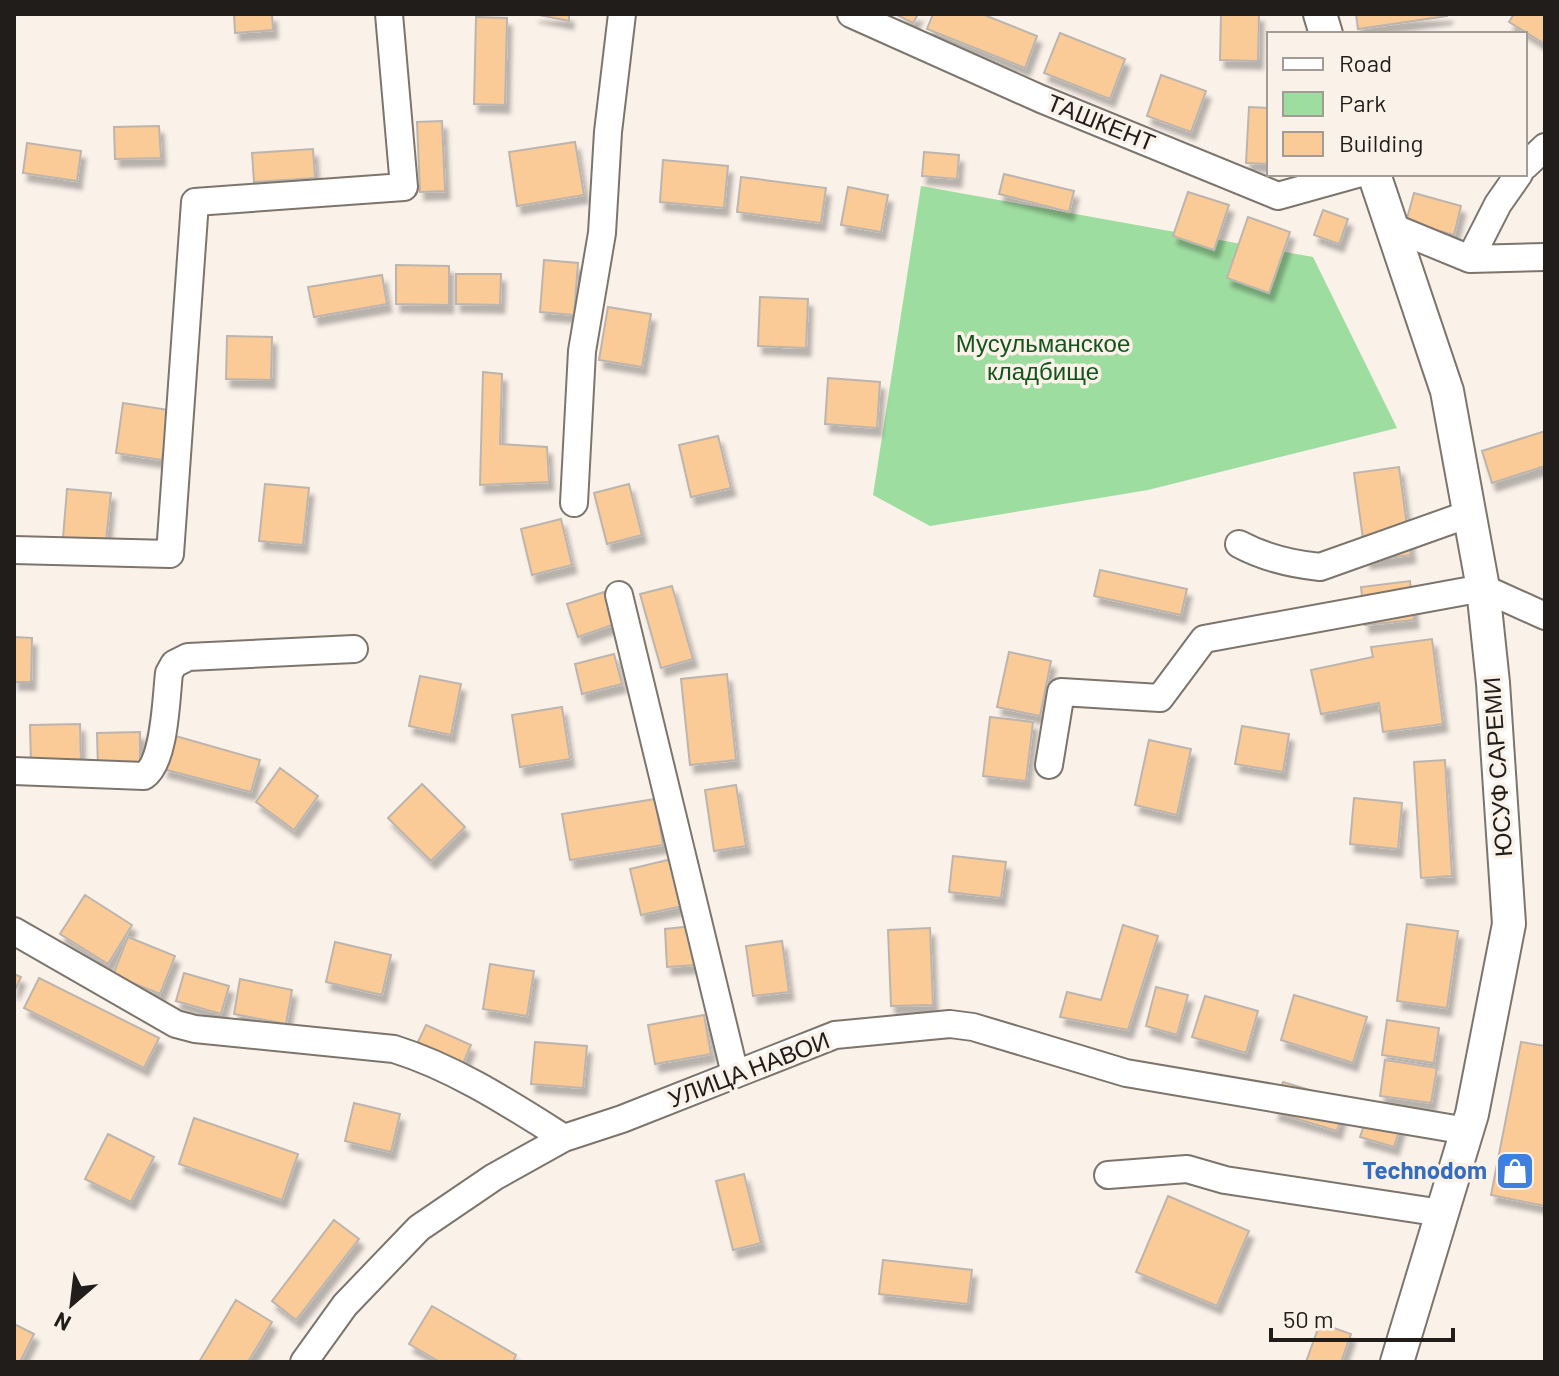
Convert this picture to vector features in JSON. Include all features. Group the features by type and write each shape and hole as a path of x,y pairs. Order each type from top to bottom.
{"main road":[{"name":"ЮСУФ САРЕМИ","path":"1375,176 1447,391 1483,588 1493,683 1509,924 1467,1131 1397,1362"}],"street":[{"path":"14,550 170,554 195,202 404,187 389,14"},
{"path":"574,503 582,351 602,233 608,132 622,14"},
{"name":"ТАШКЕНТ","path":"851,14 1041,99 1278,196 1350,176"},
{"path":"1527,163 1545,147"},
{"path":"1470,259 1498,204 1518,176"},
{"path":"1392,227 1470,259 1545,257"},
{"path":"1239,544 1260,555 1320,567 1469,514"},
{"path":"1049,765 1061,692 1160,698 1204,639 1483,588 1545,616"},
{"path":"619,595 735,1074"},
{"path":"14,771 144,776 152,771 158,755 169,673 174,664 188,657 354,649"},
{"path":"14,931 176,1024 195,1029 394,1049 491,1093 564,1138"},
{"name":"УЛИЦА НАВОИ","path":"304,1362 345,1305 419,1228 494,1177 564,1138 622,1119 835,1035 950,1024 973,1027 1126,1073 1467,1131"},
{"path":"1108,1175 1187,1169 1225,1180 1442,1213"}],"green space":[{"name":"Мусульманское кладбище","path":"921,186 1313,257 1397,428 1148,490 930,526 873,495"}],"building":[{"path":"234,14 272,14 273,30 235,33"},
{"path":"534,14 569,14 569,21"},
{"path":"895,14 918,14 913,23"},
{"path":"933,14 982,14 1037,36 1025,68 927,29"},
{"path":"1221,14 1259,14 1258,61 1220,60"},
{"path":"1356,14 1448,14 1358,29"},
{"path":"1514,14 1545,14 1545,44 1527,32 1509,22"},
{"path":"476,17 507,18 505,105 474,104"},
{"path":"1060,33 1125,59 1110,99 1044,73"},
{"path":"1161,75 1206,91 1191,132 1147,116"},
{"path":"1249,107 1267,108 1267,164 1246,163"},
{"path":"442,121 445,191 420,192 417,122"},
{"path":"159,126 161,158 115,159 114,127"},
{"path":"575,142 584,195 517,206 509,152"},
{"path":"27,143 81,151 77,181 23,173"},
{"path":"313,149 315,178 254,182 252,153"},
{"path":"924,152 959,155 957,179 922,176"},
{"path":"663,160 728,166 724,208 660,202"},
{"path":"1004,174 1074,191 1069,212 999,194"},
{"path":"741,177 826,188 821,223 737,212"},
{"path":"848,187 888,195 881,232 841,225"},
{"path":"1188,192 1229,205 1214,250 1173,236"},
{"path":"1414,193 1461,206 1454,235 1406,222"},
{"path":"1323,210 1348,219 1339,244 1314,235"},
{"path":"1248,217 1290,232 1269,293 1227,278"},
{"path":"544,260 578,263 574,315 540,312"},
{"path":"396,265 449,266 449,305 396,304"},
{"path":"456,274 501,274 500,305 456,304"},
{"path":"382,275 387,304 314,317 308,287"},
{"path":"760,297 808,299 806,348 758,346"},
{"path":"608,307 651,314 642,367 599,360"},
{"path":"227,336 272,337 271,380 226,379"},
{"path":"483,372 502,374 500,444 547,447 549,482 480,485"},
{"path":"828,378 880,382 877,428 825,424"},
{"path":"123,403 169,410 162,460 116,453"},
{"path":"1545,431 1545,466 1492,483 1482,451"},
{"path":"718,436 731,488 691,497 679,445"},
{"path":"1399,467 1411,555 1366,561 1354,473"},
{"path":"265,484 309,488 303,545 259,541"},
{"path":"629,484 642,535 607,544 594,493"},
{"path":"67,489 111,493 106,541 63,538"},
{"path":"561,519 572,565 532,575 521,529"},
{"path":"1100,570 1187,589 1181,615 1094,596"},
{"path":"1410,581 1414,620 1365,625 1361,587"},
{"path":"672,586 693,659 661,668 640,594"},
{"path":"604,592 615,624 578,637 567,604"},
{"path":"14,637 32,638 31,682 14,682"},
{"path":"1432,639 1443,724 1383,732 1379,703 1321,714 1311,670 1373,657 1371,647"},
{"path":"1009,652 1051,661 1040,716 997,707"},
{"path":"614,654 622,684 582,694 575,664"},
{"path":"727,674 736,760 690,765 681,679"},
{"path":"420,676 461,684 451,735 409,726"},
{"path":"562,707 570,759 520,767 512,715"},
{"path":"990,717 1033,722 1026,781 983,776"},
{"path":"80,724 81,762 31,763 30,725"},
{"path":"1242,726 1289,734 1283,772 1235,764"},
{"path":"140,732 140,767 98,768 97,733"},
{"path":"172,735 260,760 251,792 163,769"},
{"path":"1149,740 1191,749 1177,815 1135,805"},
{"path":"1445,760 1452,876 1421,878 1414,762"},
{"path":"280,768 318,796 294,830 256,802"},
{"path":"422,784 465,827 431,861 388,818"},
{"path":"736,785 746,846 714,851 705,790"},
{"path":"1354,798 1402,803 1398,849 1350,844"},
{"path":"655,799 663,845 570,860 562,814"},
{"path":"953,856 1006,862 1001,898 949,892"},
{"path":"676,858 687,905 641,915 630,869"},
{"path":"85,895 132,925 108,964 60,934"},
{"path":"1407,924 1458,931 1447,1008 1397,1001"},
{"path":"1123,925 1158,936 1128,1030 1060,1017 1067,992 1101,1000"},
{"path":"693,926 696,965 667,967 665,929"},
{"path":"930,928 933,1005 891,1006 888,930"},
{"path":"128,937 175,956 160,994 113,975"},
{"path":"782,941 789,992 753,996 746,946"},
{"path":"335,942 391,955 382,995 326,982"},
{"path":"490,964 534,971 527,1016 483,1009"},
{"path":"184,973 229,986 221,1014 176,1001"},
{"path":"14,974 21,977 14,992"},
{"path":"39,978 159,1038 144,1068 24,1008"},
{"path":"240,979 292,990 286,1024 234,1014"},
{"path":"1156,987 1188,995 1177,1035 1146,1026"},
{"path":"1294,995 1367,1017 1353,1063 1281,1040"},
{"path":"1205,996 1258,1011 1246,1053 1192,1037"},
{"path":"704,1015 711,1054 655,1064 648,1025"},
{"path":"1387,1020 1439,1028 1434,1063 1382,1055"},
{"path":"426,1025 471,1045 462,1066 416,1046"},
{"path":"535,1042 587,1046 583,1088 531,1084"},
{"path":"1521,1042 1545,1046 1545,1206 1491,1195"},
{"path":"1385,1060 1437,1068 1431,1103 1380,1096"},
{"path":"1283,1082 1346,1101 1337,1131 1274,1112"},
{"path":"354,1103 400,1114 391,1152 345,1141"},
{"path":"1385,1113 1403,1118 1394,1147 1360,1137 1364,1125 1380,1130"},
{"path":"194,1118 298,1154 282,1200 179,1164"},
{"path":"108,1134 154,1157 131,1202 85,1179"},
{"path":"744,1174 761,1243 733,1250 716,1181"},
{"path":"1168,1196 1249,1231 1217,1306 1136,1272"},
{"path":"334,1220 359,1239 296,1320 272,1301"},
{"path":"883,1260 972,1270 968,1304 879,1294"},
{"path":"236,1300 272,1322 248,1362 199,1362"},
{"path":"432,1306 516,1355 513,1362 440,1362 409,1344"},
{"path":"1320,1323 1351,1334 1341,1362 1306,1362"},
{"path":"14,1324 34,1334 20,1362 14,1362"}],"place":[{"name":"Technodom","path":"1515,1171"}]}
